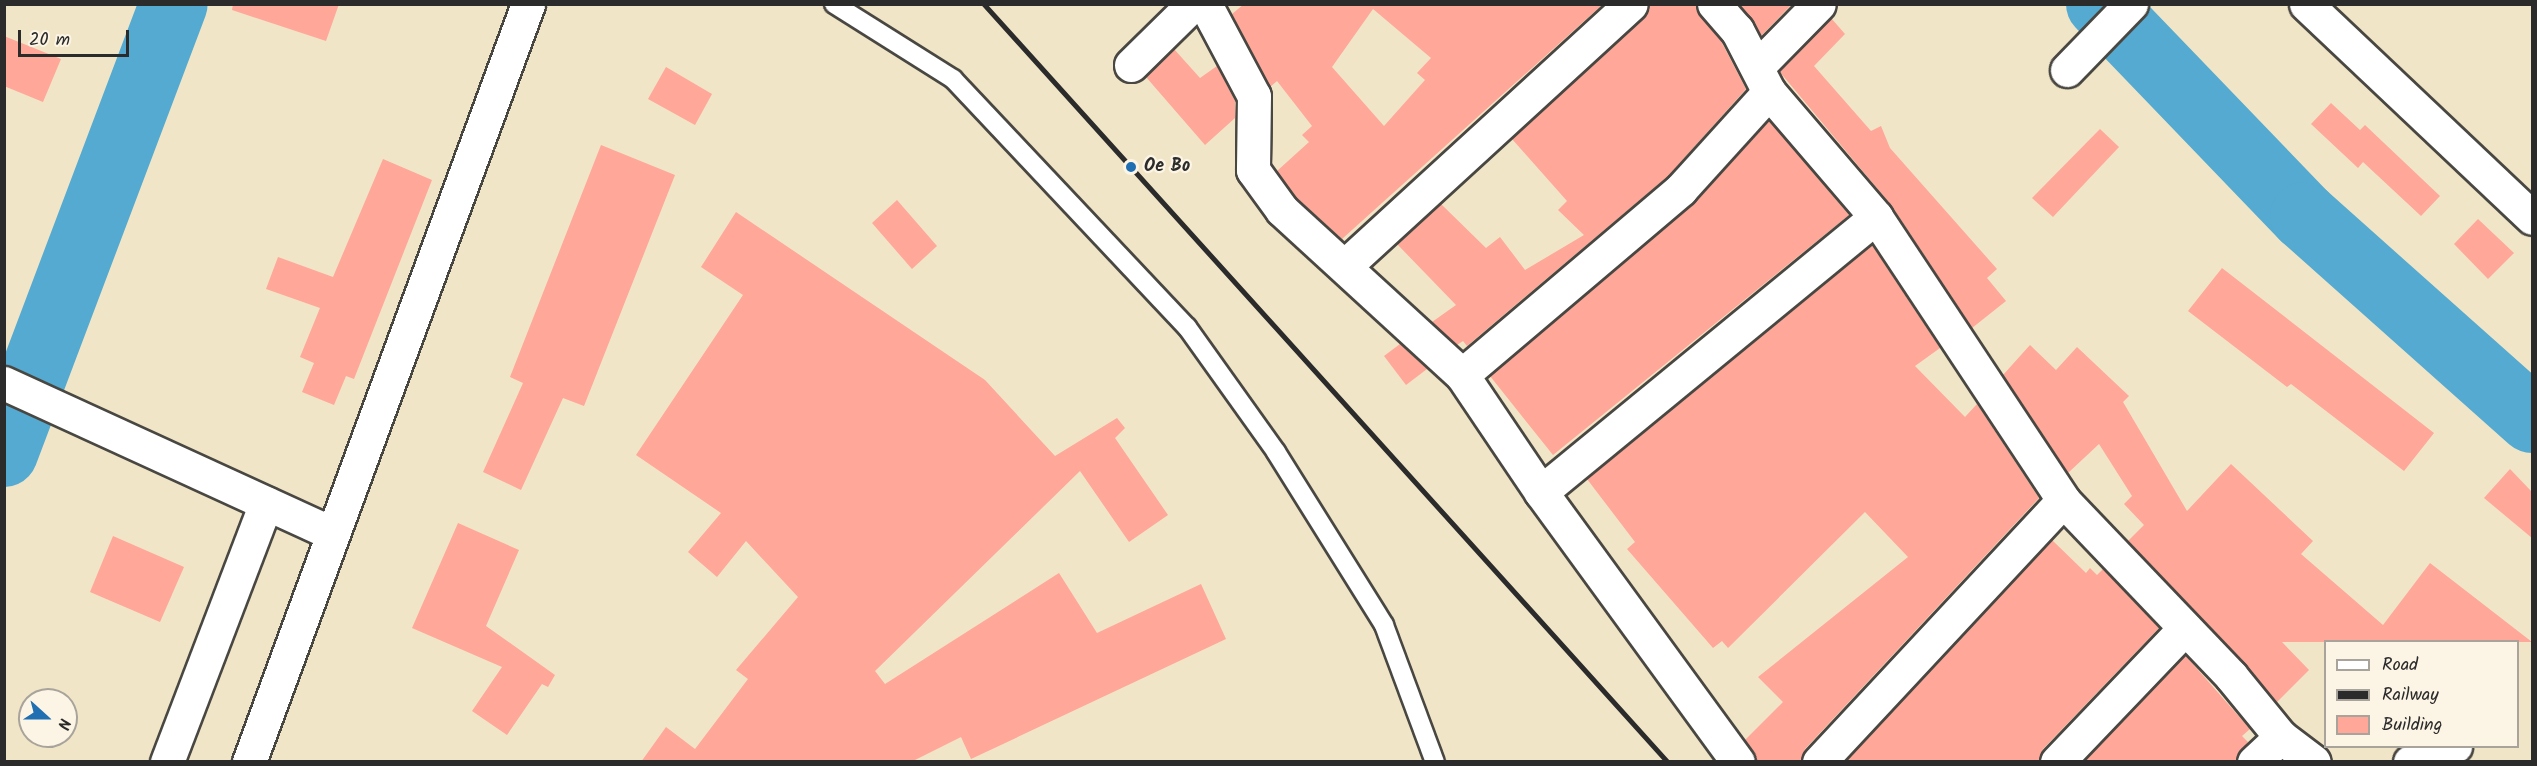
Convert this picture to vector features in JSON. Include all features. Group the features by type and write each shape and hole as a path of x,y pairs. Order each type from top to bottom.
{"street":[{"path":"249,762 528,4"},
{"path":"1131,65 1193,4"},
{"path":"1205,4 1254,96 1253,170 1282,210 1346,265 1462,375 1541,492 1738,762"},
{"path":"1346,265 1631,4"},
{"path":"1714,4 1737,30 1763,80 1876,218 2063,500 2185,628 2281,737 2314,762"},
{"path":"1462,375 1680,189 1819,4"},
{"path":"2067,70 2131,4"},
{"path":"2306,4 2532,218"},
{"path":"1541,492 1876,218"},
{"path":"4,383 332,533"},
{"path":"1819,762 2063,500"},
{"path":"166,762 266,503"},
{"path":"2057,762 2185,628"},
{"path":"2254,762 2281,737"},
{"path":"2410,762 2452,748"}],"lane":[{"path":"834,4 953,79 1187,327 1276,452 1384,625 1435,762"}],"building":[{"path":"233,4 339,4 326,41 232,10"},
{"path":"1244,4 1603,4 1342,239 1296,197 1277,171 1309,142 1302,135 1312,126 1277,81 1270,87 1232,14","holes":["1373,9 1431,58 1417,73 1425,80 1384,126 1332,67"]},
{"path":"1649,4 1696,4 1700,16 1721,41 1746,89 1668,176 1467,346 1463,341 1457,345 1432,322 1456,305 1397,244 1441,204 1486,248 1500,237 1525,270 1584,235 1558,210 1567,201 1512,139 1644,18"},
{"path":"1739,4 1792,4 1761,36"},
{"path":"1831,18 1845,34 1814,66 1871,131 1881,126 1890,148 1997,269 1987,278 2006,301 1972,328 1891,205 1779,71"},
{"path":"4,36 61,59 43,102 4,86"},
{"path":"1174,49 1200,78 1217,66 1235,101 1235,118 1205,145 1146,77"},
{"path":"666,67 712,94 695,125 648,99"},
{"path":"2331,103 2360,130 2365,125 2440,196 2421,216 2363,162 2358,168 2311,124"},
{"path":"1769,120 1849,215 1553,455 1490,376 1693,203"},
{"path":"2100,129 2119,147 2053,217 2032,198"},
{"path":"601,145 675,175 584,406 563,398 521,490 483,472 523,383 510,377"},
{"path":"383,159 432,180 354,379 346,376 334,405 302,392 314,363 300,357 320,308 266,289 278,257 333,277"},
{"path":"897,200 937,246 912,269 872,223"},
{"path":"736,212 985,380 1055,456 1117,418 1125,428 1115,438 1168,515 1129,542 1080,471 875,671 885,684 1059,573 1097,633 1201,584 1226,639 971,759 961,737 911,762 641,762 666,727 695,749 748,679 736,670 798,597 746,541 717,577 688,552 721,513 636,455 743,295 701,267"},
{"path":"2478,219 2514,253 2488,279 2454,244"},
{"path":"1872,245 1940,348 1915,366 1965,417 1977,404 2039,498 1805,749 1801,762 1756,762 1745,740 1783,702 1758,677 1908,557 1865,512 1728,648 1722,641 1713,648 1627,549 1635,542 1587,479"},
{"path":"2222,268 2434,433 2404,471 2291,384 2287,387 2188,311"},
{"path":"1400,344 1427,369 1406,385 1384,356"},
{"path":"2030,345 2056,370 2077,347 2129,396 2123,402 2187,511 2231,464 2313,541 2301,554 2383,625 2430,563 2532,642 2519,642 2519,640 2324,640 2324,642 2282,642 2309,670 2277,702 2128,541 2144,525 2124,504 2132,496 2099,444 2068,473 2003,375"},
{"path":"2510,469 2532,492 2532,538 2484,498"},
{"path":"458,523 519,550 486,626 555,675 548,687 542,684 507,735 472,711 502,667 412,628"},
{"path":"113,536 184,567 160,622 90,592"},
{"path":"2052,540 2086,573 2090,568 2097,575 2103,569 2159,628 2043,749 2039,762 1845,762"},
{"path":"2185,655 2250,729 2242,736 2248,742 2236,762 2083,762"}],"waterway":[{"path":"4,453 174,4"},
{"path":"2100,4 2304,216 2532,419"}],"railway":[{"path":"984,4 1668,762"}],"place":[{"name":"Oe Bo","path":"1131,167"}]}
